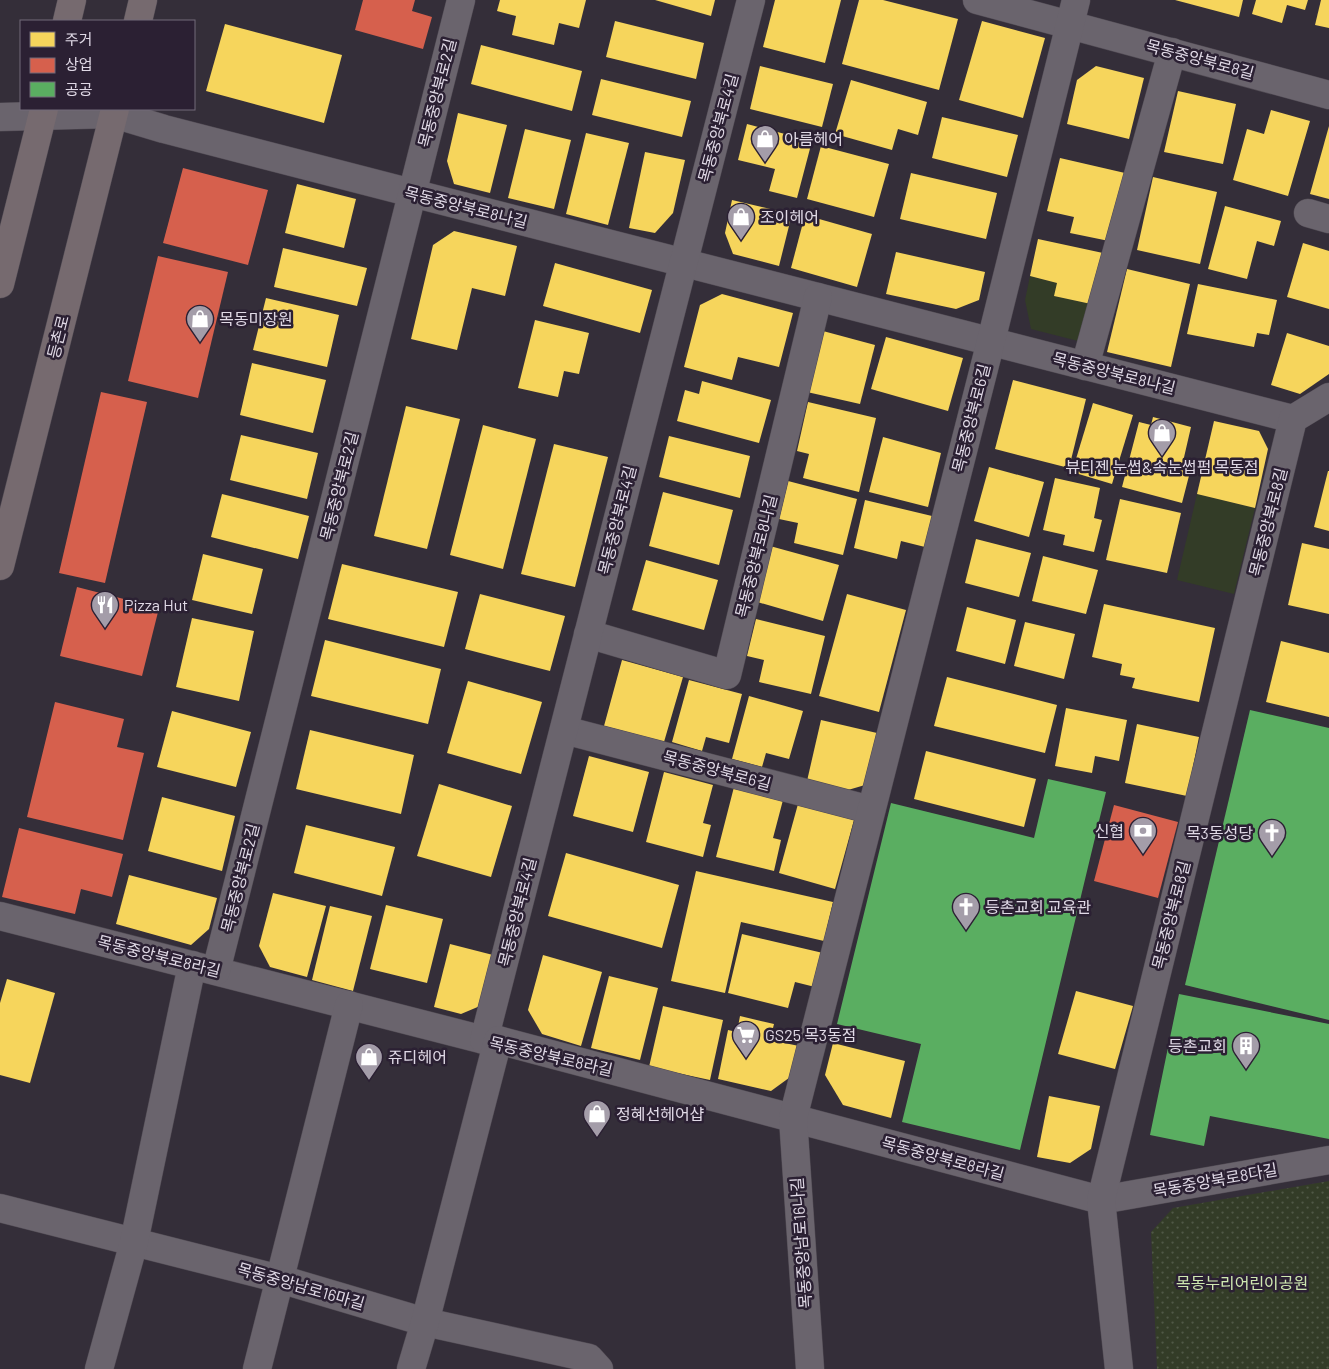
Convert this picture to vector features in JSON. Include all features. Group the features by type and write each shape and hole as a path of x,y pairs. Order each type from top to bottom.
{"main road":[{"path":"67,20 72,0"},
{"path":"138,20 143,0"},
{"name":"등촌로","path":"0,566 115,111"},
{"path":"0,284 43,113"}],"street":[{"name":"목동중앙북로2길","path":"99,1369 134,1242 204,968 412,193 461,0"},
{"name":"목동중앙북로4길","path":"411,1369 425,1322 564,730 751,0"},
{"path":"977,0 1073,12"},
{"name":"목동중앙북로8길","path":"1073,12 1172,52 1329,95"},
{"name":"목동중앙북로6길","path":"793,1118 1073,12"},
{"path":"1085,366 1172,52"},
{"name":"목동중앙북로8나길","path":"43,113 115,111 164,129 1293,419"},
{"path":"0,117 43,113"},
{"name":"목동중앙북로8나길","path":"588,634 727,674 818,297"},
{"path":"1293,419 1329,397"},
{"name":"목동중앙북로8길","path":"1119,1369 1101,1200 1293,419"},
{"name":"목동중앙북로6길","path":"564,730 871,810"},
{"name":"목동중앙북로8라길","path":"0,916 491,1040 1101,1200"},
{"path":"256,1369 349,1005"},
{"name":"목동중앙남로16나길","path":"793,1118 810,1369"},
{"name":"목동중앙북로8다길","path":"1101,1200 1329,1160"},
{"name":"목동중앙남로16마길","path":"0,1208 280,1279 425,1322 589,1358 599,1369"}],"green space":[{"path":"1030,276 1057,283 1055,296 1091,304 1082,342 1031,329 1025,300"},
{"path":"1197,494 1255,508 1234,594 1177,580"},
{"name":"목동누리어린이공원","path":"1329,1181 1329,1369 1157,1369 1151,1232 1173,1208"}],"building: 주거":[{"path":"500,0 586,0 579,28 559,23 554,45 512,35 516,16 497,11"},
{"path":"655,0 715,0 711,16"},
{"path":"775,0 841,0 825,63 763,47"},
{"path":"859,0 883,0 958,19 939,90 842,64"},
{"path":"1175,0 1243,0 1239,17"},
{"path":"1256,0 1308,0 1305,10 1287,5 1282,23 1252,14"},
{"path":"1321,0 1329,0 1329,28 1315,25"},
{"path":"615,21 704,43 696,79 606,57"},
{"path":"982,21 1045,38 1023,118 959,100"},
{"path":"225,24 342,55 324,123 206,91"},
{"path":"481,45 582,71 572,111 471,84"},
{"path":"760,66 833,84 822,127 750,109"},
{"path":"1096,66 1144,78 1129,139 1067,124 1077,80"},
{"path":"601,79 691,101 682,137 592,115"},
{"path":"851,80 927,102 918,135 898,129 892,150 835,134"},
{"path":"1178,91 1236,104 1223,164 1164,152"},
{"path":"1271,110 1310,121 1288,196 1233,180 1247,129 1264,134"},
{"path":"458,113 507,125 490,193 454,184 447,161"},
{"path":"942,117 1018,135 1007,177 932,158"},
{"path":"747,124 812,141 797,198 769,191 775,169 738,160"},
{"path":"1329,126 1329,199 1310,194"},
{"path":"525,129 571,140 554,209 508,198"},
{"path":"586,133 629,143 608,225 566,214"},
{"path":"821,146 889,164 874,217 807,199"},
{"path":"645,152 685,160 673,213 655,233 629,228"},
{"path":"1060,158 1125,173 1109,241 1070,233 1074,217 1047,211"},
{"path":"911,173 997,193 986,239 900,219"},
{"path":"1153,177 1217,192 1200,264 1137,250"},
{"path":"297,184 356,199 344,248 285,233"},
{"path":"732,200 792,214 779,266 733,254 725,233"},
{"path":"1225,206 1281,221 1274,246 1257,241 1247,279 1208,269"},
{"path":"805,215 872,234 857,287 791,268"},
{"path":"454,231 517,246 505,296 472,288 457,350 411,339 433,245"},
{"path":"1038,239 1103,253 1091,304 1054,296 1057,283 1030,276"},
{"path":"1303,243 1329,251 1329,309 1287,297"},
{"path":"283,248 367,268 357,306 274,287"},
{"path":"896,252 985,272 979,300 956,309 886,294"},
{"path":"555,263 652,290 640,333 543,306"},
{"path":"1127,269 1190,284 1171,367 1107,352"},
{"path":"1198,284 1277,300 1269,335 1257,333 1254,347 1187,334"},
{"path":"722,294 793,313 779,367 738,357 732,380 684,367 700,305"},
{"path":"266,298 339,315 327,367 253,350"},
{"path":"535,320 589,333 579,374 564,371 558,397 518,388"},
{"path":"823,331 875,345 860,404 807,392"},
{"path":"1287,333 1329,346 1329,374 1300,394 1271,385"},
{"path":"886,337 963,358 948,411 871,389"},
{"path":"252,363 326,380 313,433 240,415"},
{"path":"1013,380 1086,399 1069,468 995,449"},
{"path":"702,381 771,400 759,443 677,421 685,390 699,394"},
{"path":"808,402 876,418 859,492 803,478 809,454 797,451"},
{"path":"1093,403 1133,415 1112,484 1072,472"},
{"path":"406,406 460,419 427,549 374,536"},
{"path":"1153,417 1191,427 1182,466 1191,468 1182,503 1122,487 1139,422 1151,425"},
{"path":"1214,421 1259,431 1268,449 1255,508 1197,494"},
{"path":"483,425 536,439 503,569 450,555"},
{"path":"241,435 318,453 307,499 230,480"},
{"path":"669,436 750,456 740,498 659,477"},
{"path":"883,437 941,453 928,507 869,492"},
{"path":"554,444 608,457 575,587 521,574"},
{"path":"989,467 1044,482 1029,537 974,521"},
{"path":"1329,471 1329,531 1314,527"},
{"path":"1055,478 1100,488 1094,518 1102,520 1094,552 1063,545 1065,535 1043,530"},
{"path":"788,481 857,499 843,555 794,543 798,523 779,519"},
{"path":"663,492 733,510 719,565 649,546"},
{"path":"222,494 309,516 298,559 211,537"},
{"path":"1120,499 1181,513 1167,573 1106,560"},
{"path":"865,500 932,516 925,547 901,541 897,559 854,548"},
{"path":"976,539 1031,553 1019,597 965,583"},
{"path":"1302,543 1329,549 1329,614 1288,605"},
{"path":"770,546 839,565 823,621 754,601"},
{"path":"203,554 263,569 252,614 192,600"},
{"path":"1043,556 1098,570 1086,614 1032,601"},
{"path":"646,560 718,580 704,630 632,610"},
{"path":"342,564 458,592 444,647 328,619"},
{"path":"480,594 565,616 550,671 465,649"},
{"path":"847,594 906,610 879,712 819,696"},
{"path":"1104,604 1215,628 1199,702 1132,688 1135,678 1120,675 1122,664 1092,657"},
{"path":"967,607 1016,620 1005,664 956,651"},
{"path":"192,618 254,631 239,701 176,687"},
{"path":"756,619 825,636 811,694 759,682 764,660 747,656"},
{"path":"1025,622 1075,634 1064,679 1014,666"},
{"path":"325,640 441,669 428,724 311,696"},
{"path":"1281,641 1329,653 1329,717 1266,702"},
{"path":"622,660 683,677 664,742 604,726"},
{"path":"947,677 1057,705 1045,753 934,726"},
{"path":"689,680 742,694 729,743 706,737 702,751 672,742"},
{"path":"468,681 542,702 521,774 447,753"},
{"path":"749,696 803,711 789,759 766,753 762,767 732,759"},
{"path":"1066,708 1127,720 1119,761 1095,756 1092,773 1055,766"},
{"path":"172,711 251,732 236,787 157,767"},
{"path":"821,720 877,733 865,785 848,790 807,781"},
{"path":"1137,724 1199,737 1187,796 1125,783"},
{"path":"310,730 414,755 401,814 296,789"},
{"path":"926,751 1036,779 1024,827 914,799"},
{"path":"589,756 649,772 633,832 573,816"},
{"path":"664,772 713,785 703,823 711,825 703,857 646,842"},
{"path":"439,784 512,806 491,877 417,856"},
{"path":"734,787 783,800 773,838 781,840 774,871 716,857"},
{"path":"162,797 235,816 222,871 148,851"},
{"path":"798,804 854,820 835,889 779,873"},
{"path":"306,825 395,847 382,896 294,873"},
{"path":"566,853 679,885 662,948 548,916"},
{"path":"696,871 833,902 824,941 741,922 725,993 671,981"},
{"path":"129,875 217,898 209,929 191,945 116,924"},
{"path":"273,893 326,906 307,977 270,967 259,946"},
{"path":"386,905 443,919 427,983 370,969"},
{"path":"330,906 372,916 353,991 312,980"},
{"path":"742,934 823,953 815,987 795,982 788,1008 728,993"},
{"path":"450,944 493,955 480,1006 461,1014 434,1007"},
{"path":"543,955 602,972 581,1046 542,1034 528,1010"},
{"path":"609,976 658,988 640,1060 591,1048"},
{"path":"7,979 55,993 30,1083 0,1075 0,1003"},
{"path":"1076,991 1133,1006 1115,1069 1058,1054"},
{"path":"663,1006 723,1020 710,1080 649,1067"},
{"path":"740,1016 774,1024 770,1040 799,1046 793,1075 771,1091 718,1079 728,1030 737,1032"},
{"path":"833,1043 905,1061 891,1118 843,1105 825,1075"},
{"path":"1049,1096 1100,1106 1091,1149 1070,1163 1037,1157"}],"building: 상업":[{"path":"363,0 415,0 412,11 432,17 423,49 355,30"},
{"path":"183,168 268,190 248,265 163,243"},
{"path":"158,256 228,272 198,398 128,381"},
{"path":"101,392 147,402 105,583 59,573"},
{"path":"77,587 159,608 142,676 60,656"},
{"path":"55,702 124,719 117,747 144,753 123,840 27,817"},
{"path":"1114,805 1178,822 1158,898 1094,881"},
{"path":"19,828 123,854 112,897 81,889 75,914 2,897"}],"building: 공공":[{"name":"목3동성당","path":"1250,710 1329,728 1329,1020 1185,985"},
{"name":"등촌교회 교육관","path":"1048,779 1106,792 1020,1150 902,1122 921,1044 837,1024 891,803 1034,838"},
{"name":"등촌교회","path":"1179,994 1329,1024 1329,1139 1210,1116 1204,1146 1150,1135"}],"place":[{"name":"아름헤어","path":"765,163"},
{"name":"조이헤어","path":"741,241"},
{"name":"목동미장원","path":"200,343"},
{"name":"뷰티젠 눈썹&속눈썹펌 목동점","path":"1162,457"},
{"name":"Pizza Hut","path":"105,629"},
{"name":"신협","path":"1143,855"},
{"name":"목3동성당","path":"1272,857"},
{"name":"등촌교회 교육관","path":"966,931"},
{"name":"GS25 목3동점","path":"746,1059"},
{"name":"등촌교회","path":"1246,1070"},
{"name":"쥬디헤어","path":"369,1081"},
{"name":"정혜선헤어샵","path":"597,1138"}]}
